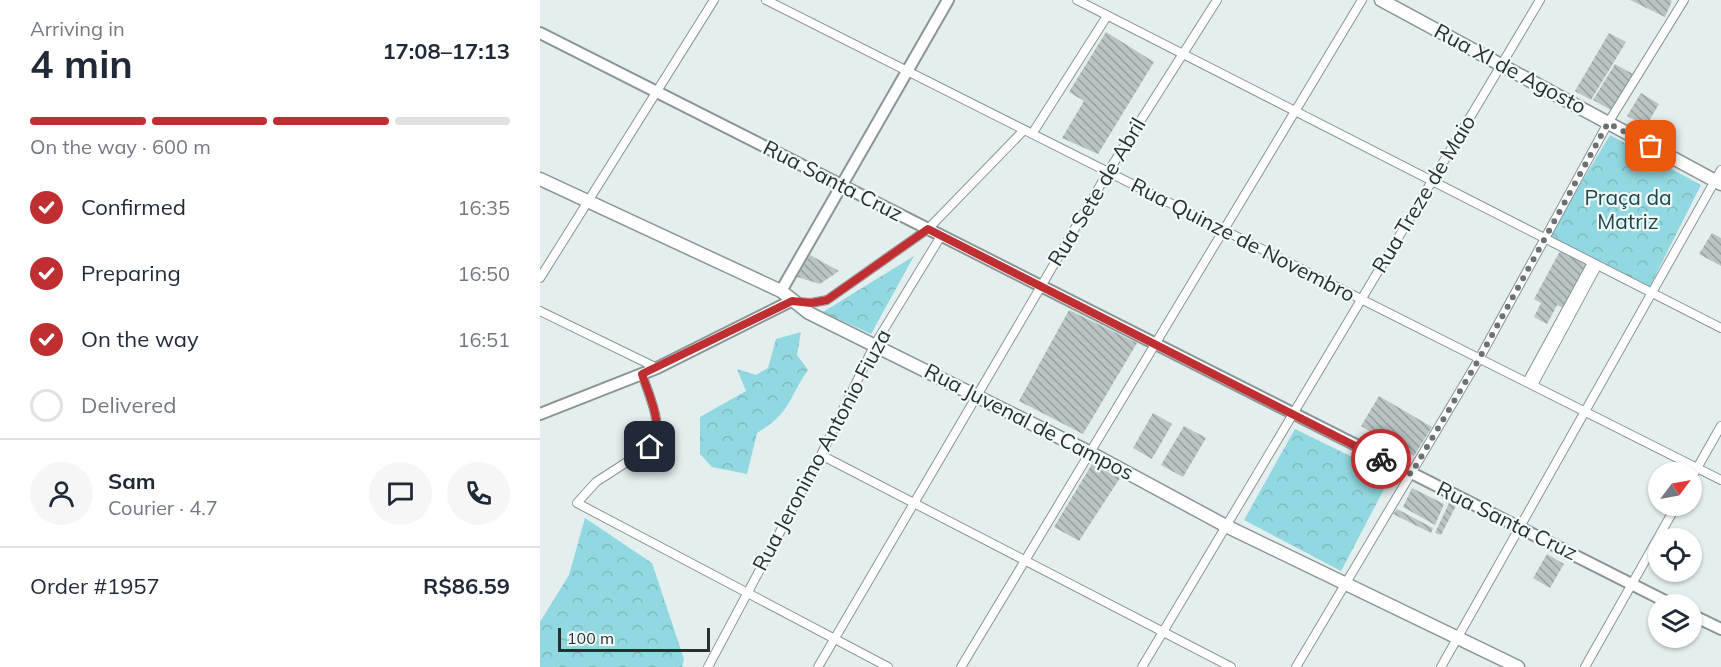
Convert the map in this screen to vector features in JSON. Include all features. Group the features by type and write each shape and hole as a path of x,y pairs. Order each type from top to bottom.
{"main road":[{"path":"781,291 840,184 909,72 948,0"},
{"name":"Rua XI de Agosto","path":"1381,0 1502,63 1608,123"},
{"name":"Rua Santa Cruz","path":"540,33 1411,474 1521,526 1651,594"},
{"path":"1608,123 1719,178"},
{"name":"Rua Juvenal de Campos","path":"540,179 781,291 809,314 875,344 1089,452 1226,526 1345,581 1518,667"},
{"path":"540,414 657,368 792,301"},
{"path":"1702,620 1721,629"}],"street":[{"path":"540,278 659,92 714,0"},
{"name":"Rua Quinze de Novembro","path":"765,0 1685,462"},
{"path":"1077,0 1721,328"},
{"name":"Rua Sete de Abril","path":"818,667 915,505 976,395 1108,172 1217,0"},
{"path":"961,667 1362,0"},
{"name":"Rua Treze de Maio","path":"1142,667 1291,413 1540,0"},
{"path":"1296,667 1345,581 1479,359 1608,123 1684,0"},
{"path":"1032,134 1107,16"},
{"path":"792,301 811,303 827,300 928,229 1024,130"},
{"path":"1442,667 1584,411 1719,178"},
{"name":"Rua Jeronimo Antonio Fiuza","path":"708,667 821,455 875,344 941,236"},
{"path":"1530,384 1595,264"},
{"path":"540,311 657,368"},
{"path":"642,374 658,429 655,441 650,447 596,482 577,503 888,667"},
{"path":"1700,462 1721,426"},
{"path":"821,455 915,505 1165,630 1231,667"},
{"name":"Rua Quinze de Novembro","path":"1702,470 1721,480"},
{"path":"1585,667 1671,516"}],"green space":[{"name":"Praça da Matriz","path":"1610,135 1701,185 1648,290 1549,236"},
{"path":"914,256 871,334 823,312"},
{"path":"801,332 797,355 808,370 783,411 757,433 747,474 712,467 700,454 700,417 746,391 737,369 756,375 768,368 776,339"},
{"path":"1295,429 1391,476 1341,571 1244,520"},
{"path":"585,518 652,563 684,659 682,667 540,667 540,622 569,575"}],"building":[{"path":"1630,0 1670,0 1672,1 1665,17"},
{"path":"1106,32 1154,62 1098,154 1062,138 1084,101 1069,92"},
{"path":"1609,33 1626,42 1591,100 1575,91"},
{"path":"1615,64 1633,74 1611,110 1593,100"},
{"path":"1641,93 1659,104 1646,126 1627,116"},
{"path":"1712,233 1721,238 1721,266 1699,254"},
{"path":"1560,251 1588,264 1565,309 1557,305 1547,324 1534,317 1541,303 1534,299"},
{"path":"810,255 839,271 820,284 797,277"},
{"path":"1069,310 1137,343 1083,434 1019,401"},
{"path":"1379,396 1432,427 1414,456 1361,426"},
{"path":"1153,413 1172,424 1152,459 1133,448"},
{"path":"1184,426 1206,438 1183,477 1161,465"},
{"path":"1092,464 1120,478 1079,541 1054,527"},
{"path":"1378,474 1387,478 1382,487 1373,483"},
{"path":"1412,488 1444,504 1435,525 1403,507"},
{"path":"1449,503 1456,506 1441,535 1435,533"},
{"path":"1397,509 1433,528 1431,533 1393,514"},
{"path":"1547,554 1564,564 1550,588 1533,578"}],"way so far":[{"path":"1381,459 1411,474 1479,359 1608,123 1651,146"}],"route":[{"path":"650,447 655,441 658,429 642,374 792,301 819,303 827,300 928,229 1381,459"}]}
